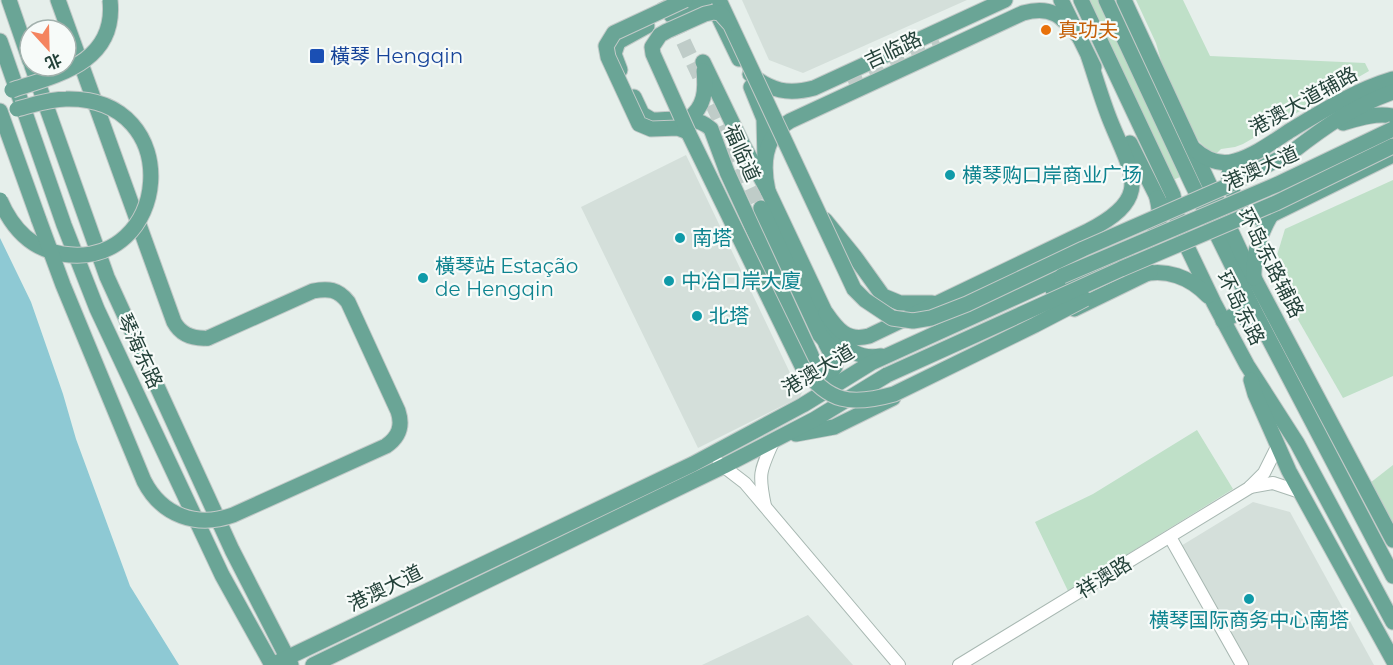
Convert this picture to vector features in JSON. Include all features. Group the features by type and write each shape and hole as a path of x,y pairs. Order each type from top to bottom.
{"main road":[{"path":"9,0 18,26"},
{"path":"0,200 10,220 33,243 51,251 81,255 93,253 114,244 134,226 148,202 152,178 149,154 138,133 123,116 104,106 89,100 64,99 0,113 63,285 144,481 149,491 163,506 175,514 195,521 223,519 386,446 396,438 400,430 398,411 348,302 338,292 331,289 313,291 208,338 198,339 179,330 174,322 58,0"},
{"path":"0,94 65,72 90,58 107,31 110,0"},
{"path":"685,0 614,33 606,46 608,57 639,123 651,129 688,126"},
{"path":"1023,13 1034,4 1035,0"},
{"path":"1061,0 1157,198 1185,235"},
{"name":"环岛东路","path":"1081,0 1173,195 1185,235 1223,321 1247,365 1297,443 1393,622"},
{"name":"环岛东路","path":"1106,0 1193,187 1294,388 1393,576"},
{"name":"环岛东路辅路","path":"1124,0 1255,280 1393,540"},
{"name":"福临道","path":"688,126 652,120 642,114 614,54 618,42 631,33 702,2 714,7 759,104 764,119 765,160"},
{"path":"939,41 955,33 1000,2"},
{"name":"吉临路","path":"742,66 763,85 781,91 791,92 814,88 1000,2"},
{"path":"719,3 854,289 865,300 892,318 913,321 939,316 967,304 1083,249 1225,187 1292,152 1367,102 1393,92"},
{"name":"吉临路","path":"768,191 765,160 769,144 782,125 1023,13 1051,11 1066,21 1080,38"},
{"path":"732,28 724,16 714,12 705,14 660,35 652,47 802,366 823,390 847,400 877,399 894,394 1035,326 1088,295 1094,271 1085,244 1075,237"},
{"name":"琴海东路","path":"0,41 64,225 97,309 222,574 272,665"},
{"path":"826,313 841,332 860,338 1075,237 1119,212 1127,201 1132,187 1131,169 1110,119 1089,58"},
{"name":"福临道","path":"688,126 705,92 703,62 768,191 834,332 847,349 858,354 871,358 892,353"},
{"name":"琴海东路","path":"36,78 107,278 232,550 289,662"},
{"name":"港澳大道辅路","path":"1234,162 1347,97 1393,79"},
{"path":"814,88 802,96 797,106 800,110 805,111 818,108"},
{"path":"1062,276 1225,194 1340,124 1382,114 1393,116"},
{"name":"福临道","path":"688,126 694,119 706,124 715,137 727,172 819,372 830,374 835,367 835,361 820,335 761,208"},
{"name":"港澳大道","path":"272,665 289,662 707,456 803,405 871,363 1062,276 1278,184 1393,129"},
{"path":"1191,146 1213,161 1234,162 1229,177 1240,205 1250,215 1262,217 1271,215 1393,155"},
{"name":"港澳大道","path":"313,665 724,466 818,417 887,375 1121,269 1185,235 1276,203 1393,146"},
{"path":"803,405 1146,246 1156,234 1160,222 1157,198"},
{"path":"817,210 855,257 882,296 900,303 938,303"},
{"path":"1255,280 1256,248 1271,215"},
{"path":"818,417 1027,317 1146,273 1162,272 1191,281 1214,303"},
{"path":"776,439 834,427 1146,273"},
{"path":"1223,321 1238,313 1243,314 1259,342 1294,388"},
{"name":"福临道","path":"826,344 844,357 857,362 871,363"},
{"path":"1247,365 1255,394 1300,492 1393,660"},
{"path":"1336,433 1346,486"},
{"path":"334,665 345,650"}],"street":[{"path":"766,507 760,480 764,462 776,439"},
{"name":"祥澳路","path":"959,665 1249,488 1264,473 1278,445"},
{"path":"707,456 745,483 899,665"},
{"name":"祥澳路","path":"1249,488 1274,483 1300,492"},
{"path":"1170,537 1242,665"}],"shaded area":[{"path":"742,0 967,0 803,73 769,60"},
{"name":"中冶口岸大廈","path":"686,155 791,375 804,388 800,397 698,448 581,207"},
{"path":"1253,502 1290,512 1374,665 1234,665 1171,552"},
{"path":"808,615 853,665 702,665"}],"green space":[{"path":"1090,0 1098,0 1180,177 1173,180"},
{"path":"1136,0 1183,0 1210,56 1365,63 1369,71 1243,144 1221,149 1217,153 1206,148 1197,139 1164,71 1156,43"},
{"path":"1393,180 1393,376 1343,398 1277,283 1274,265 1285,229"},
{"path":"1197,430 1233,489 1068,591 1035,522 1093,494"},
{"path":"1393,465 1393,524 1370,483"}],"water":[{"path":"0,238 31,302 76,439 130,586 179,665 0,665"}],"tunnel":[{"path":"664,0 761,208"},
{"path":"848,82 939,41"}],"place":[{"name":"真功夫","path":"1046,30"},
{"name":"橫琴 Hengqin","path":"317,56"},
{"name":"横琴购口岸商业广场","path":"950,175"},
{"name":"南塔","path":"680,238"},
{"name":"橫琴站 Estação de Hengqin","path":"423,278"},
{"name":"中冶口岸大廈","path":"669,281"},
{"name":"北塔","path":"697,316"},
{"name":"横琴国际商务中心南塔","path":"1249,599"}]}
